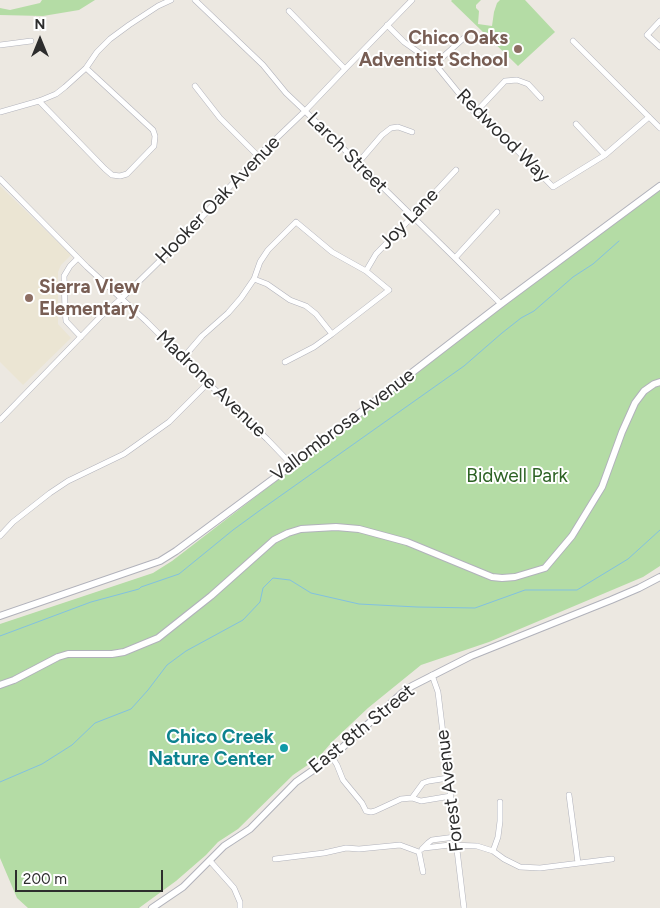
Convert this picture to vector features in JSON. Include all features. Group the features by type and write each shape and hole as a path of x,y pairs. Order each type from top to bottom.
{"street":[{"path":"0,112 56,94 86,68 97,52 110,39 158,6 171,0"},
{"name":"Larch Street","path":"194,0 262,65 305,112 501,304"},
{"name":"Hooker Oak Avenue","path":"0,420 101,316 179,242 258,156 305,112 412,0"},
{"path":"289,11 345,68"},
{"path":"660,21 647,35 660,47"},
{"name":"Redwood Way","path":"387,25 404,42 434,64 475,113 502,135 553,187 605,155 649,117"},
{"path":"434,64 465,37"},
{"path":"0,45 32,41"},
{"path":"573,41 660,128"},
{"path":"39,101 112,175 120,176 127,174 154,146 155,136 153,130 86,68"},
{"path":"475,113 505,81 517,80 528,84 541,98"},
{"path":"195,86 220,118 258,156"},
{"path":"576,124 605,155"},
{"path":"358,163 382,135 391,128 398,127 412,132"},
{"name":"Joy Lane","path":"366,271 376,254 456,170"},
{"name":"Madrone Avenue","path":"0,179 78,258 122,298 267,439 292,466"},
{"name":"Vallombrosa Avenue","path":"0,616 160,561 176,551 292,466 501,304 660,186"},
{"path":"455,258 497,212"},
{"path":"183,358 202,336 242,298 254,279 260,262 268,250 296,222 332,252 366,271 389,290 314,347 285,362"},
{"path":"78,258 64,276 64,310 66,321 81,337"},
{"path":"254,279 267,284 290,300 306,306 316,314 332,334"},
{"path":"0,684 14,680 58,657 68,654 124,652 158,638 211,596 274,540 300,529 336,527 359,530 407,542 492,577 515,577 544,568 572,536 602,487 635,403 644,391 660,382"},
{"path":"0,536 13,522 50,493 124,454 168,422 208,383"},
{"path":"0,408 6,414"},
{"name":"East 8th Street","path":"152,908 183,887 224,846 250,828 296,782 332,757 402,692 471,656 611,600 660,577"},
{"name":"Forest Avenue","path":"432,675 438,692 464,908"},
{"path":"332,757 343,780 362,803 366,811 371,812 398,800 412,798 420,801 450,796"},
{"path":"412,798 423,783 448,778"},
{"path":"569,795 578,863"},
{"path":"493,851 498,837 500,802"},
{"path":"419,852 432,840 456,837"},
{"path":"275,859 324,853 346,848 359,849 400,845 419,852"},
{"path":"424,848 456,845 477,846 493,851 504,860 520,867 540,868 612,858"},
{"path":"419,852 423,872"},
{"path":"210,861 234,888 240,902 240,908"}],"shaded area":[{"name":"Sierra View Elementary","path":"0,186 71,255 61,265 58,272 58,324 71,338 23,385 0,362"}],"green space":[{"path":"42,0 95,0 79,10 43,16 0,15 0,8 10,10 40,3"},
{"name":"Chico Oaks Adventist School","path":"452,0 481,0 476,5 479,11 478,24 492,26 494,12 500,0 525,0 555,32 518,66"},
{"name":"Bidwell Park","path":"660,186 660,566 643,577 489,642 421,665 368,708 318,758 293,775 238,829 218,842 176,881 139,908 28,908 17,898 0,858 0,624 153,573 172,561"}],"waterway":[{"path":"0,636 91,602 139,589 179,574 259,511 464,366 502,333 521,318 534,311 619,241"},
{"path":"0,782 42,764 72,745 95,723 131,709 167,665 186,651 243,620 260,602 263,588 273,578 290,580 311,593 359,604 475,608 525,590 577,590 628,559 660,530"}],"place":[{"name":"Chico Oaks Adventist School","path":"518,49"},
{"name":"Sierra View Elementary","path":"29,298"},
{"name":"Chico Creek Nature Center","path":"284,748"}]}
